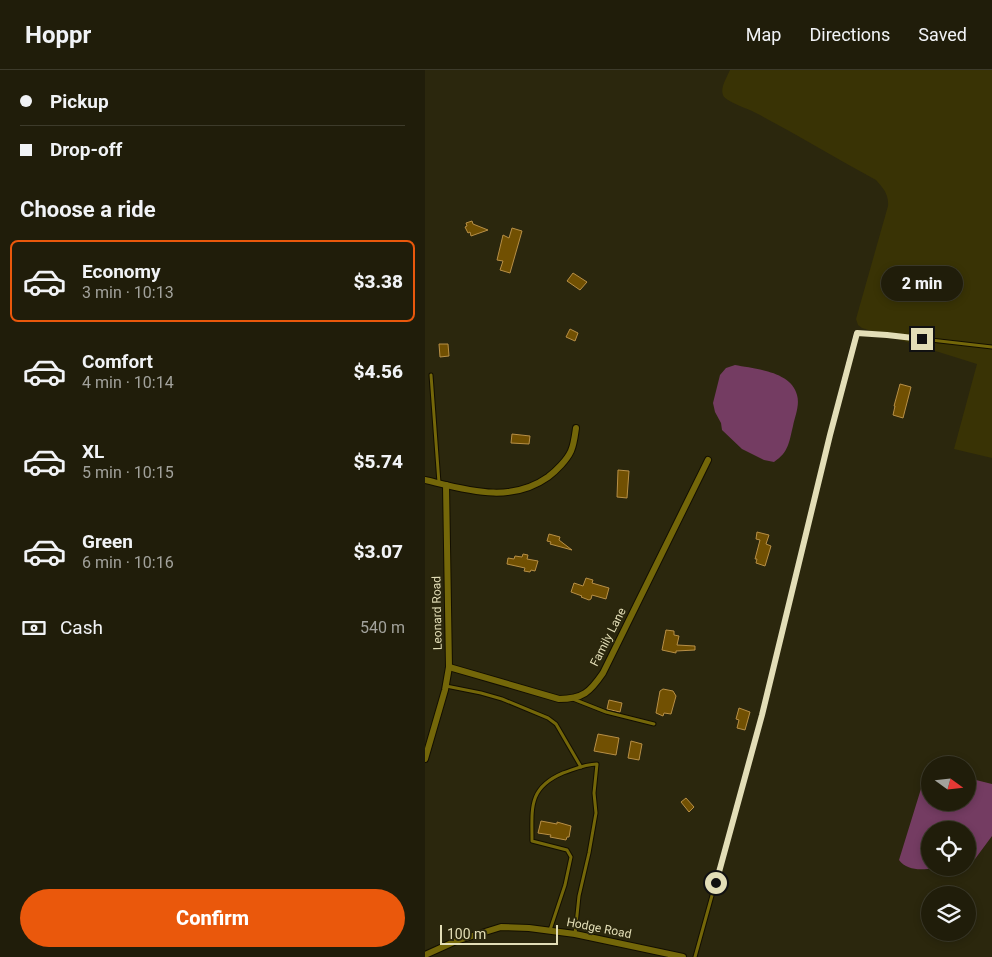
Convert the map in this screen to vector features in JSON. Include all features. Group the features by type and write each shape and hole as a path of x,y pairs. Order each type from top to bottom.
{"street":[{"path":"425,480 492,494 518,492 537,485 556,471 571,451 576,428"},
{"name":"Family Lane","path":"573,699 584,694 595,685 603,673 708,460"},
{"name":"Leonard Road","path":"425,759 446,686 449,667 443,484"},
{"path":"449,667 559,699 573,699"},
{"name":"Hodge Road","path":"425,955 435,954 456,941 501,927 529,928 575,934 683,957"}],"lane":[{"path":"695,957 762,715 830,435 857,333 992,347"},
{"path":"431,375 443,484"},
{"path":"446,686 502,699 548,718 556,724 581,767"},
{"path":"573,699 606,712 654,724"},
{"path":"549,930 565,885 571,857 567,850 532,841 532,807 542,786 553,778 581,767 597,764 594,793 596,814 579,896 575,934"}],"shaded area":[{"path":"730,70 992,70 992,458 954,449 977,364 862,328 858,325 856,319 888,206 888,198 883,189 876,180 753,111 724,97 722,89"},
{"path":"735,365 771,372 780,376 788,381 797,395 798,407 789,442 783,454 774,462 764,460 742,449 722,430 713,403 720,375 726,368"},
{"path":"976,780 992,784 992,836 976,858 976,821 921,821 921,869 910,868 899,860 921,789 921,811 976,811"}],"building":[{"path":"472,221 473,224 488,230 471,236 465,227 467,226 466,223"},
{"path":"512,228 522,231 510,273 500,270 503,261 497,260 503,235 509,238"},
{"path":"573,273 587,282 580,290 567,281"},
{"path":"570,329 578,333 575,341 566,337"},
{"path":"439,344 448,344 449,356 440,357"},
{"path":"900,384 911,387 903,418 893,415"},
{"path":"512,434 530,436 529,444 511,443"},
{"path":"618,470 629,471 627,498 617,497"},
{"path":"757,532 769,535 766,544 771,546 765,566 756,563 757,559 755,559 760,540 756,539"},
{"path":"549,534 560,537 559,540 572,550 550,544 551,542 547,541"},
{"path":"523,554 528,555 527,559 538,561 535,571 524,571 525,568 507,564 508,558 522,557"},
{"path":"586,578 593,580 592,583 609,588 606,599 592,595 589,600 571,592 574,583 583,586"},
{"path":"666,630 674,631 674,635 679,636 677,645 695,646 695,650 676,651 676,653 662,650"},
{"path":"663,689 673,691 676,696 671,714 664,713 663,716 656,713 660,691"},
{"path":"609,700 622,703 620,712 607,709"},
{"path":"739,708 750,712 745,730 737,728 739,720 736,719"},
{"path":"598,734 619,738 616,755 594,751"},
{"path":"631,741 642,744 639,760 628,758"},
{"path":"686,798 694,807 689,812 681,802"},
{"path":"541,821 557,824 557,822 571,826 569,837 566,840 538,833"}],"route":[{"path":"716,883 762,715 830,435 857,333 922,339"}]}
